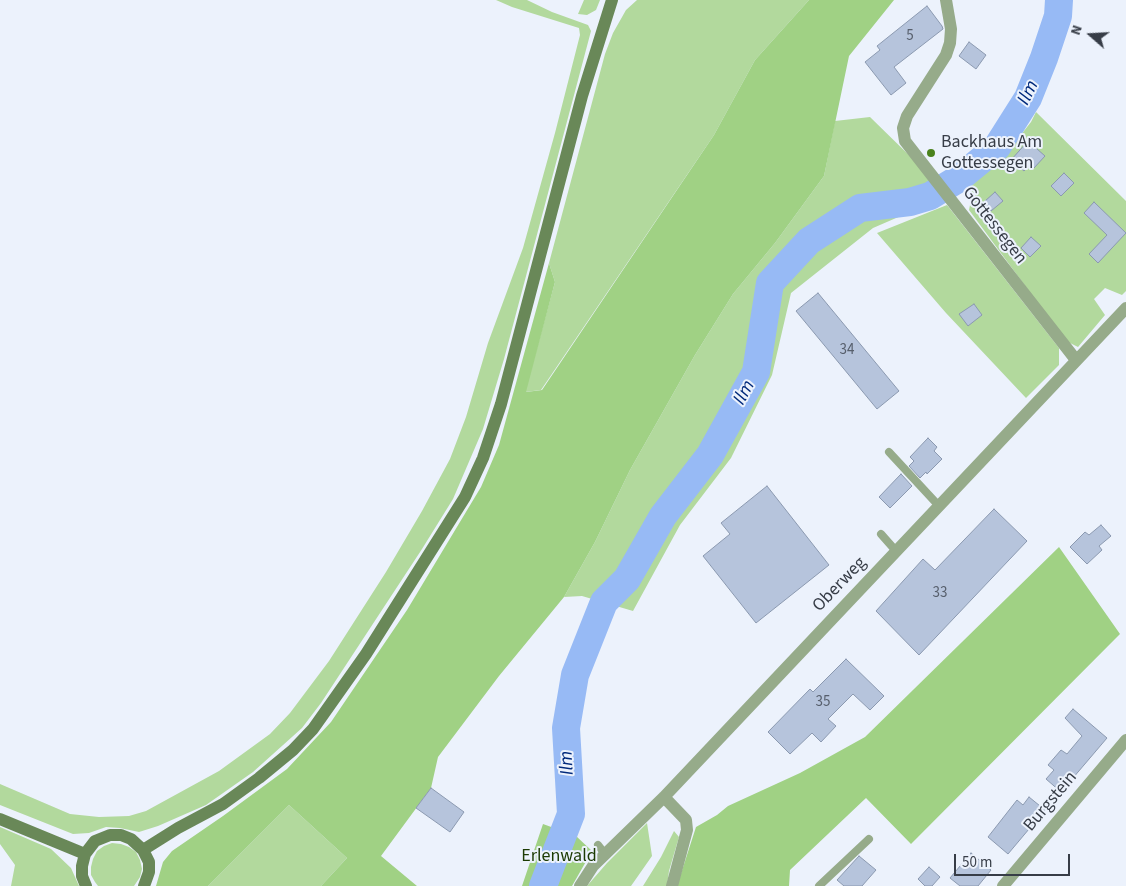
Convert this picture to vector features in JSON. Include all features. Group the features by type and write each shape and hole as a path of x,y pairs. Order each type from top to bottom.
{"main road":[{"path":"144,850 178,828 223,804 293,750 313,729 372,646 465,497 483,458 501,404 582,96 612,0"},
{"path":"0,819 85,854"},
{"path":"86,886 82,876 85,854 96,842 110,835 121,835 131,839 144,850 149,872 144,886"}],"street":[{"name":"Gottessegen","path":"946,0 951,30 950,43 946,55 907,116 903,128 905,141 1076,360"},
{"name":"Oberweg","path":"580,886 601,850 664,797 1126,308"},
{"name":"Burgstein","path":"1003,886 1126,740"},
{"path":"664,797 686,820 687,830 672,886"}],"lane":[{"path":"889,452 939,506"},
{"path":"881,534 896,551"},
{"path":"819,886 868,839"}],"green space":[{"path":"496,0 527,0 552,12 588,25 591,31 504,359 483,429 453,499 321,703 302,728 253,772 206,805 158,826 139,832 106,827 89,833 73,834 0,805 0,784 70,814 99,817 129,816 146,811 219,771 270,734 290,713 329,661 386,572 450,459 466,417 488,343 523,248 580,35 579,28 512,7"},
{"path":"584,0 600,0 596,10 587,15 578,14"},
{"path":"637,0 809,0 755,60 714,135 541,390 525,392 555,282 549,263 605,54 613,33 626,10"},
{"path":"809,0 894,0 849,56 824,176 775,243 733,294 695,355 630,470 595,542 564,597 499,676 438,757 431,788 381,856 417,886 321,886 347,858 289,805 208,886 156,886 163,862 172,851 287,769 331,722 407,610 481,487 499,445 549,263 555,282 526,392 542,390 714,135 755,60"},
{"path":"1036,112 1126,201 1126,291 1122,295 1105,288 1094,299 1105,315 1078,347 1066,341 969,210 970,205 977,198 967,186 998,164 1031,122"},
{"path":"870,117 916,162 933,186 928,187 940,199 873,228 791,293 772,375 731,458 680,525 633,611 582,596 564,597 595,542 630,470 695,355 733,294 775,243 824,176 835,121"},
{"path":"947,205 1059,348 1059,365 1026,398 946,313 877,233"},
{"path":"1059,547 1120,634 911,844 866,798 790,870 789,886 677,886 696,827 728,806 800,773 865,737"},
{"path":"289,805 347,858 321,886 208,886"},
{"path":"647,823 652,856 631,886 587,886 607,863"},
{"name":"Erlenwald","path":"543,824 576,836 592,851 572,886 522,886"},
{"path":"0,827 51,849 71,868 79,886 11,886 15,865 0,844"},
{"path":"674,831 679,837 669,871 667,886 643,886 661,857"},
{"path":"112,843 129,847 136,852 142,869 140,877 134,886 98,886 91,875 93,859 97,851"}],"building":[{"path":"927,6 943,29 894,67 906,83 891,95 865,62 880,50 877,46"},
{"path":"969,42 986,55 976,69 959,56"},
{"path":"1028,141 1045,156 1034,168 1030,165 1024,171 1011,160"},
{"path":"1064,173 1074,183 1061,196 1051,186"},
{"path":"995,192 1003,201 991,211 984,202"},
{"path":"1094,202 1126,233 1098,263 1089,254 1107,235 1084,213"},
{"path":"1031,237 1041,246 1030,257 1021,248"},
{"path":"818,293 899,391 877,409 796,311"},
{"path":"974,304 982,315 968,326 959,314"},
{"path":"928,438 937,447 934,451 942,459 927,474 926,472 920,478 909,466 914,461 910,457"},
{"path":"901,474 912,486 890,508 879,497"},
{"path":"767,486 829,565 756,623 703,556 730,534 721,523"},
{"path":"994,509 1027,541 919,655 876,611 923,559 935,570"},
{"path":"1101,525 1111,536 1099,546 1102,550 1087,564 1070,547 1085,532 1089,535"},
{"path":"846,659 884,696 870,710 853,694 828,719 836,726 821,742 812,733 790,754 768,732 810,689 813,692"},
{"path":"1073,709 1107,738 1061,792 1046,779 1054,770 1048,765 1061,750 1067,754 1082,736 1065,718"},
{"path":"431,788 464,812 450,832 416,808"},
{"path":"1029,797 1045,810 1008,854 988,837 1017,800 1023,805"},
{"path":"971,853 991,870 978,886 960,886 950,878"},
{"path":"859,856 876,870 862,886 844,886 837,880"},
{"path":"929,867 940,877 932,886 925,886 918,879"}],"waterway":[{"name":"Ilm","path":"543,886 571,814 566,728 575,675 604,602 627,579 663,516 710,455 756,372 770,283 809,241 860,208 910,202 930,196 958,179 997,147 1028,98 1058,16 1059,0"}],"place":[{"name":"Backhaus Am Gottessegen","path":"931,153"}]}
